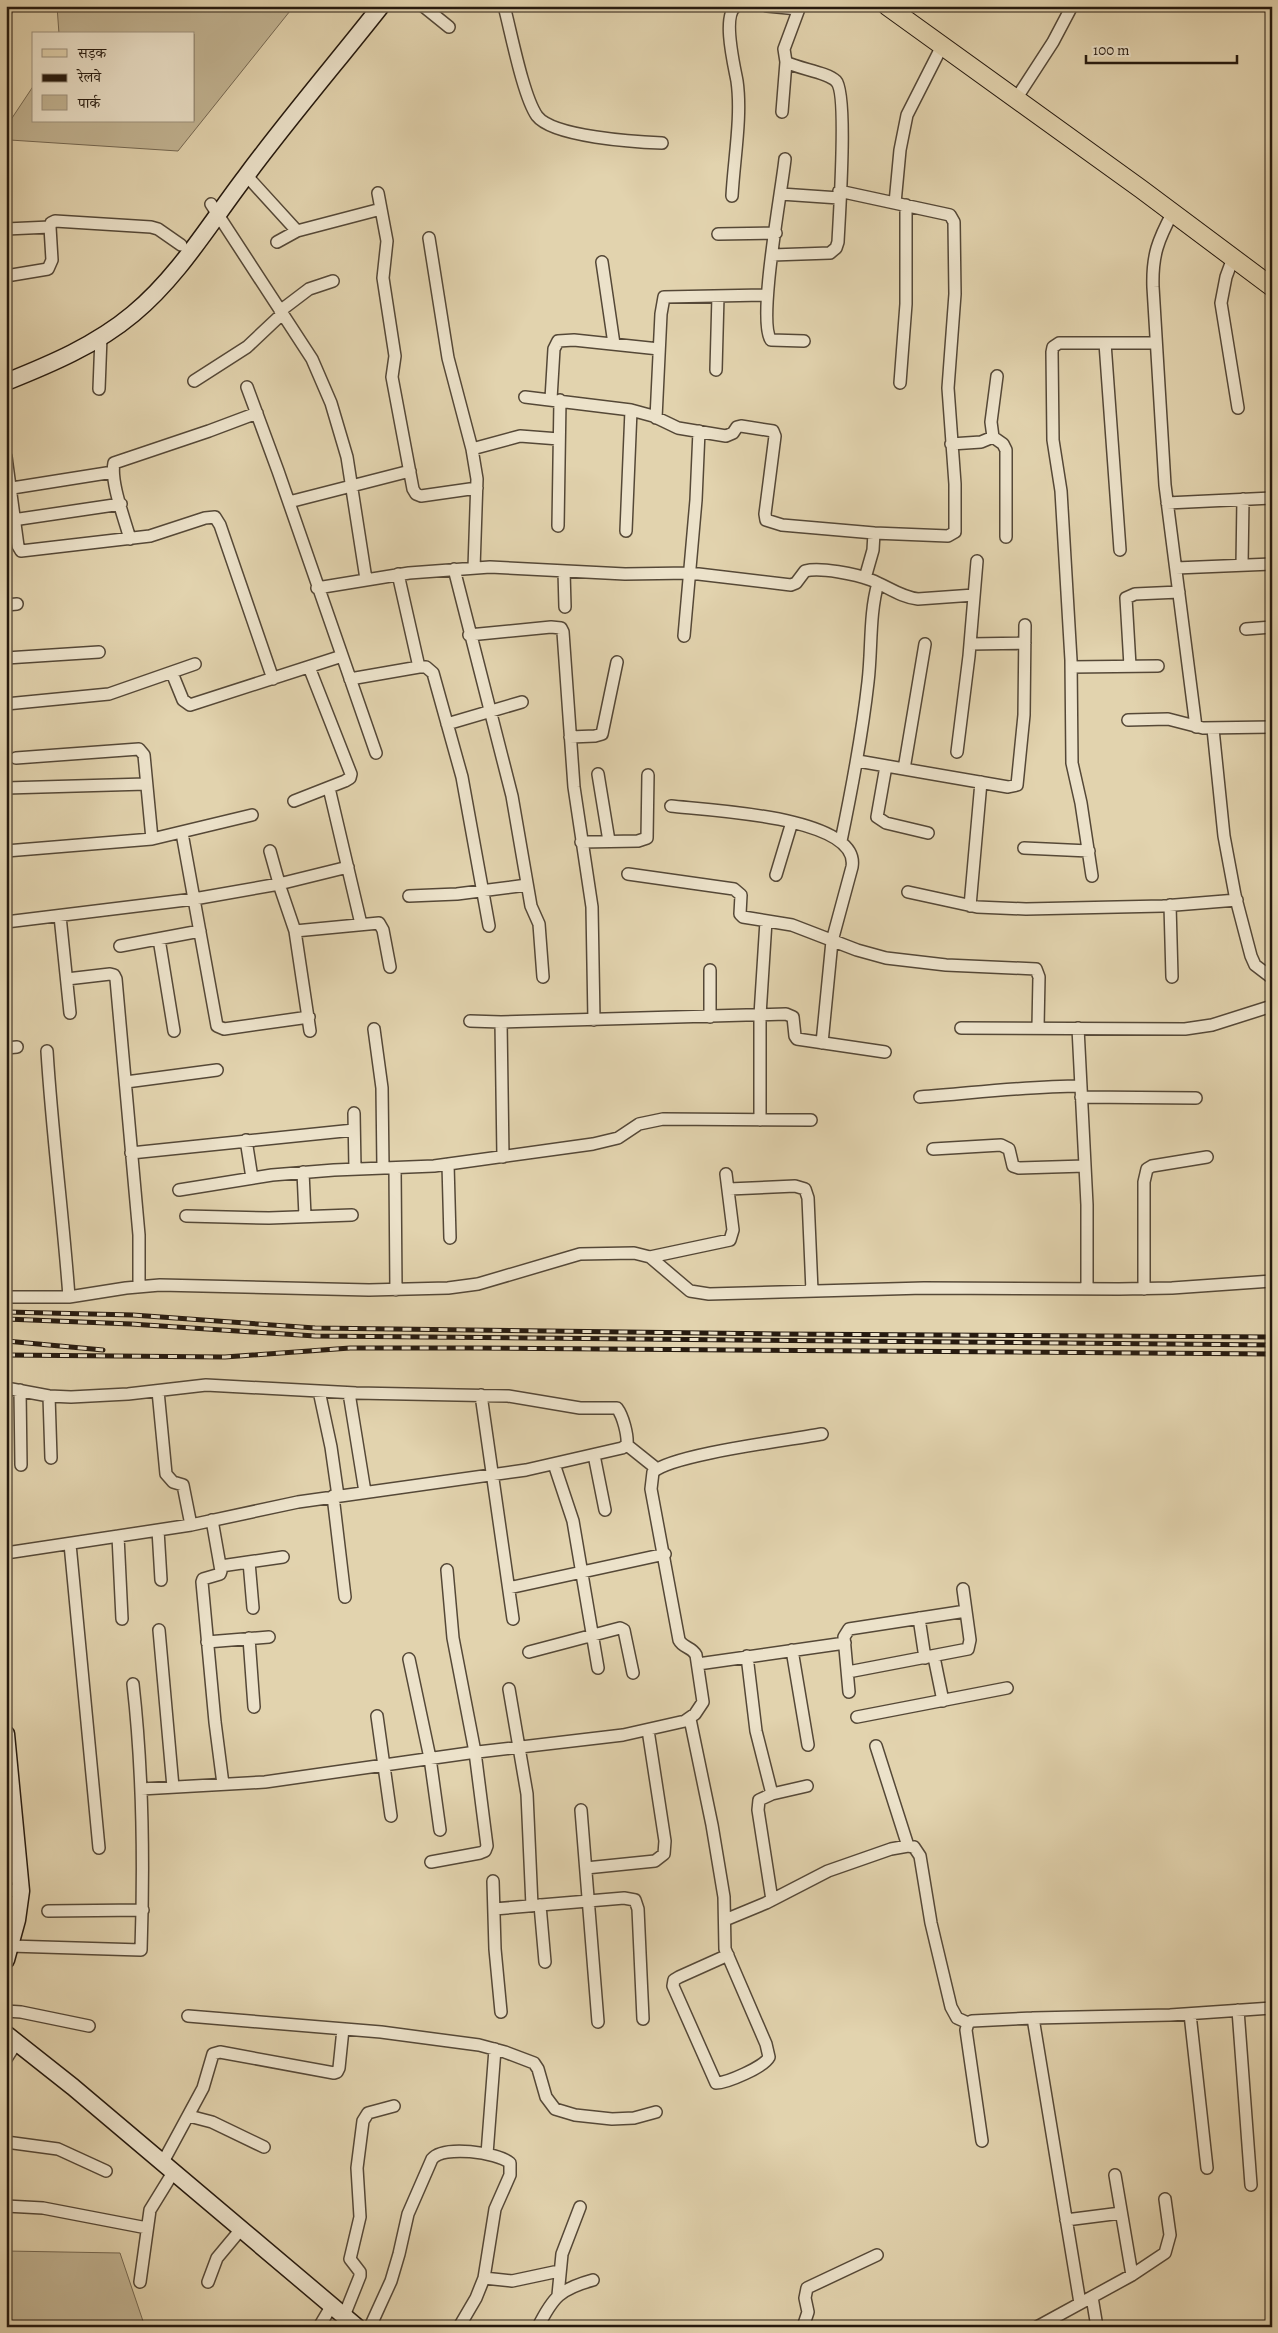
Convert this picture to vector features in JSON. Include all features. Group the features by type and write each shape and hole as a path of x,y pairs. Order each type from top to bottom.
{"main road":[{"path":"887,6 1173,212 1272,287"}],"street":[{"path":"6,11 7,6"},
{"path":"6,382 50,363 101,337 150,299 175,271 215,209 368,6"},
{"path":"6,372 63,347 114,316 145,289 181,245 246,175 381,6"},
{"path":"423,6 449,28"},
{"path":"504,6 532,105 542,120 559,129 576,133 628,141 662,143"},
{"path":"767,6 799,8 784,49 786,62 782,112"},
{"path":"1016,99 1053,42 1072,6"},
{"path":"732,196 738,100 730,41 733,7"},
{"path":"900,384 906,304 900,204 900,150 907,115 942,46"},
{"path":"772,255 821,254 834,251 838,242 841,90 834,79 786,62"},
{"path":"785,159 767,295 767,331 771,340 804,341"},
{"path":"246,175 297,231"},
{"path":"378,193 387,241 383,278 395,356 392,377 413,489 416,494 421,496 477,488"},
{"path":"525,397 631,410 656,418 669,425 726,436 733,433 737,427 773,431 775,440 765,514 769,523 874,533 953,535 956,526 948,388 954,294 954,218 950,215 900,204 839,194 781,194"},
{"path":"215,209 312,359 322,380 340,430 352,486 366,579"},
{"path":"276,242 297,231 381,209"},
{"path":"1173,212 1160,237 1154,257 1156,343 1167,503 1196,727"},
{"path":"6,276 48,269 52,260 51,223 62,221 151,227 181,245"},
{"path":"6,229 50,227"},
{"path":"718,234 776,232"},
{"path":"429,238 448,358 472,448 477,488 474,568"},
{"path":"1233,258 1226,277 1221,303 1238,408"},
{"path":"602,262 614,344"},
{"path":"194,381 247,347 281,313 309,290 332,281"},
{"path":"656,418 662,302 664,298 767,295"},
{"path":"716,370 718,296"},
{"path":"99,389 101,337"},
{"path":"558,526 559,439 554,349 558,341 574,340 659,349"},
{"path":"1092,876 1072,763 1072,667 1061,491 1053,440 1052,352 1053,347 1059,343 1156,343"},
{"path":"1105,343 1120,550"},
{"path":"997,376 991,422 994,437 1003,444 1006,450 1006,537"},
{"path":"247,387 376,753"},
{"path":"626,531 631,410"},
{"path":"130,539 113,472 114,463 194,437 257,413"},
{"path":"684,636 699,431"},
{"path":"472,448 520,436 559,439"},
{"path":"951,444 980,442 994,437"},
{"path":"6,458 10,521 21,551 150,536 205,518 214,517 220,524 273,679"},
{"path":"289,502 410,471"},
{"path":"8,489 113,472"},
{"path":"1167,503 1272,498"},
{"path":"1242,499 1242,565"},
{"path":"10,521 121,504"},
{"path":"865,578 873,550 874,533"},
{"path":"957,752 978,561"},
{"path":"1176,568 1272,564"},
{"path":"317,588 398,574 474,568 690,574 791,585 796,584 802,573 809,570 865,578 909,598 974,595"},
{"path":"454,569 469,635 512,796 531,906 539,924 543,977"},
{"path":"564,571 565,607"},
{"path":"398,574 418,667"},
{"path":"841,841 858,761 871,656 873,605 878,583"},
{"path":"1130,666 1126,598 1135,594 1179,592"},
{"path":"858,761 1014,787 1020,780 1024,715 1025,625"},
{"path":"1246,629 1272,627"},
{"path":"469,635 537,628 561,628 565,648 574,786 592,907 594,1020"},
{"path":"970,644 1025,643"},
{"path":"904,769 925,644"},
{"path":"6,658 99,652"},
{"path":"172,672 182,700 190,705 342,656"},
{"path":"570,737 602,734 617,662"},
{"path":"6,704 109,694 195,664"},
{"path":"1072,667 1158,666"},
{"path":"294,801 346,782 351,774 309,667"},
{"path":"350,679 418,667 426,667 433,673 462,777 489,926"},
{"path":"447,724 522,702"},
{"path":"1128,720 1168,719 1196,727 1213,729 1272,727"},
{"path":"1213,729 1224,836 1236,900 1255,965 1272,978"},
{"path":"16,758 139,749 144,756 152,839"},
{"path":"886,766 877,818 886,823 928,833"},
{"path":"598,774 609,841"},
{"path":"581,842 638,841 647,838 648,775"},
{"path":"970,906 981,782"},
{"path":"6,788 146,784"},
{"path":"329,788 362,924"},
{"path":"671,806 747,814 792,822 818,829 841,841 850,850 853,860 832,941 822,1043"},
{"path":"6,851 152,839 252,815"},
{"path":"776,875 792,822"},
{"path":"182,833 217,1026 224,1029 237,1028 309,1017"},
{"path":"1024,848 1088,851"},
{"path":"270,851 295,931 310,1031"},
{"path":"6,922 194,899 279,884 348,866"},
{"path":"628,874 734,889 741,895 740,914 743,917 792,925 873,955 914,962 1036,970 1039,977 1038,1027"},
{"path":"409,896 483,891 527,885"},
{"path":"908,892 970,906 1026,909 1170,905 1236,900"},
{"path":"1170,905 1172,977"},
{"path":"60,916 70,1012"},
{"path":"760,1120 760,1015 766,921"},
{"path":"295,931 376,922 382,926 390,967"},
{"path":"120,946 200,931"},
{"path":"159,939 174,1031"},
{"path":"710,970 710,1017"},
{"path":"67,979 110,974 116,976 138,1235 139,1286"},
{"path":"961,1028 1038,1027 1162,1030 1200,1028 1272,1006"},
{"path":"470,1021 501,1022 790,1015 794,1021 797,1039 885,1052"},
{"path":"501,1022 503,1156"},
{"path":"1078,1028 1088,1243 1087,1289"},
{"path":"374,1029 382,1088 389,1168 396,1290"},
{"path":"47,1051 52,1128 65,1235 69,1297"},
{"path":"126,1082 217,1070"},
{"path":"920,1097 984,1093 1030,1086 1081,1092 1196,1098"},
{"path":"354,1113 355,1169"},
{"path":"179,1190 302,1172 448,1164 607,1142 618,1138 632,1128 648,1122 682,1119 811,1120"},
{"path":"131,1153 354,1130"},
{"path":"246,1140 252,1178"},
{"path":"933,1149 1001,1144 1009,1149 1011,1162 1018,1168 1084,1166"},
{"path":"1144,1289 1144,1182 1147,1170 1152,1166 1207,1157"},
{"path":"448,1164 450,1238"},
{"path":"302,1172 306,1216"},
{"path":"6,1297 69,1297 139,1286 185,1285 396,1290 462,1287 580,1254 634,1253 650,1257 730,1240 733,1230 726,1174"},
{"path":"728,1189 795,1186 805,1189 808,1198 812,1291"},
{"path":"186,1216 352,1215"},
{"path":"650,1257 681,1285 698,1293 924,1288 1144,1289 1272,1281"},
{"path":"6,1388 48,1396 71,1397 158,1391 206,1385 349,1393 481,1395 526,1398 580,1408 617,1408 627,1445 657,1468"},
{"path":"20,1390 21,1465"},
{"path":"158,1391 166,1474 173,1482 183,1485 191,1525"},
{"path":"319,1391 331,1448 345,1596"},
{"path":"349,1393 365,1492"},
{"path":"481,1395 513,1619"},
{"path":"48,1396 50,1458"},
{"path":"141,1789 265,1782 430,1758 648,1730 690,1719 703,1702 698,1664 694,1651 679,1640 651,1483 653,1472 657,1468 698,1456 822,1434"},
{"path":"6,1553 191,1525 336,1496 492,1475 554,1464 627,1445"},
{"path":"594,1455 605,1510"},
{"path":"554,1464 573,1521 598,1668"},
{"path":"212,1520 221,1566 220,1574 203,1579 207,1642 222,1784"},
{"path":"158,1530 160,1580"},
{"path":"118,1536 122,1619"},
{"path":"70,1544 99,1848"},
{"path":"509,1588 665,1554"},
{"path":"221,1566 283,1557"},
{"path":"248,1562 253,1608"},
{"path":"431,1862 480,1853 485,1851 487,1846 475,1752 454,1638 447,1570"},
{"path":"848,1672 968,1649 970,1640 963,1589"},
{"path":"849,1692 844,1637 849,1629 966,1611"},
{"path":"919,1618 943,1701"},
{"path":"529,1652 615,1628 624,1630 633,1673"},
{"path":"159,1630 173,1787"},
{"path":"207,1642 269,1636"},
{"path":"249,1638 254,1706"},
{"path":"698,1664 845,1643"},
{"path":"792,1650 808,1745"},
{"path":"747,1656 756,1731 772,1794"},
{"path":"409,1659 430,1758 440,1830"},
{"path":"6,1734 14,1850 14,1890 20,1907 8,1953 141,1950 143,1910 141,1789 133,1684"},
{"path":"857,1717 1007,1688"},
{"path":"508,1689 520,1746 529,1820 536,1905 545,1962"},
{"path":"377,1716 391,1816"},
{"path":"690,1719 712,1825 724,1897 724,1941 728,1955 766,2044 769,2058 761,2066 724,2082 716,2083 674,1986 674,1980 728,1955"},
{"path":"586,1868 655,1861 664,1854 665,1841 648,1730"},
{"path":"876,1746 908,1846"},
{"path":"772,1900 758,1804 762,1797 807,1786"},
{"path":"582,1810 598,2022"},
{"path":"725,1920 772,1900 828,1871 891,1849 908,1846 914,1847 920,1856 932,1924 952,2007 957,2018 968,2023 977,2020 1190,2014 1272,2008"},
{"path":"493,1881 494,1949 500,2012"},
{"path":"494,1909 631,1898 638,1904 643,2019"},
{"path":"48,1911 143,1910"},
{"path":"1238,2010 1251,2185"},
{"path":"6,2011 21,2012 90,2026"},
{"path":"1190,2014 1207,2168"},
{"path":"188,2016 439,2039 495,2049 534,2064 538,2069 546,2097 555,2109 576,2115 612,2119 634,2118 656,2112"},
{"path":"1033,2018 1080,2303"},
{"path":"968,2023 966,2030 982,2141"},
{"path":"140,2282 152,2204 206,2081 213,2054 220,2052 334,2073 339,2068 343,2029"},
{"path":"6,2059 11,2038 73,2087 242,2228 357,2327"},
{"path":"486,2154 495,2049"},
{"path":"319,2327 338,2310 360,2276 360,2272 350,2259 360,2217 358,2168 363,2121 368,2113 394,2106"},
{"path":"189,2116 212,2122 264,2147"},
{"path":"6,2142 58,2149 106,2171"},
{"path":"370,2327 391,2281 408,2214 432,2159 435,2155 445,2152 486,2154 506,2160 511,2167 508,2182 497,2203 484,2278 476,2298 459,2327"},
{"path":"1114,2175 1132,2274"},
{"path":"1037,2327 1165,2254 1169,2246 1170,2229 1165,2199"},
{"path":"6,2206 43,2208 147,2228"},
{"path":"558,2295 562,2254 580,2207"},
{"path":"1066,2220 1121,2213"},
{"path":"208,2282 218,2258 242,2228"},
{"path":"803,2327 808,2312 805,2298 807,2288 877,2254"},
{"path":"484,2278 512,2281 559,2271"},
{"path":"538,2327 558,2295 571,2286 593,2280"},
{"path":"1092,2296 1097,2327"}],"green space":[{"path":"57,6 294,6 178,151 10,140 6,135 6,127 32,88 32,122 195,122 195,32 59,32"},
{"path":"6,2251 120,2253 145,2327 6,2327"}],"railway":[{"path":"7,1312 133,1315 315,1328 779,1334 1272,1337"},
{"path":"6,1319 131,1324 315,1336 1272,1345"},
{"path":"6,1341 103,1350"},
{"path":"6,1355 225,1357 350,1348 1272,1354"}]}
